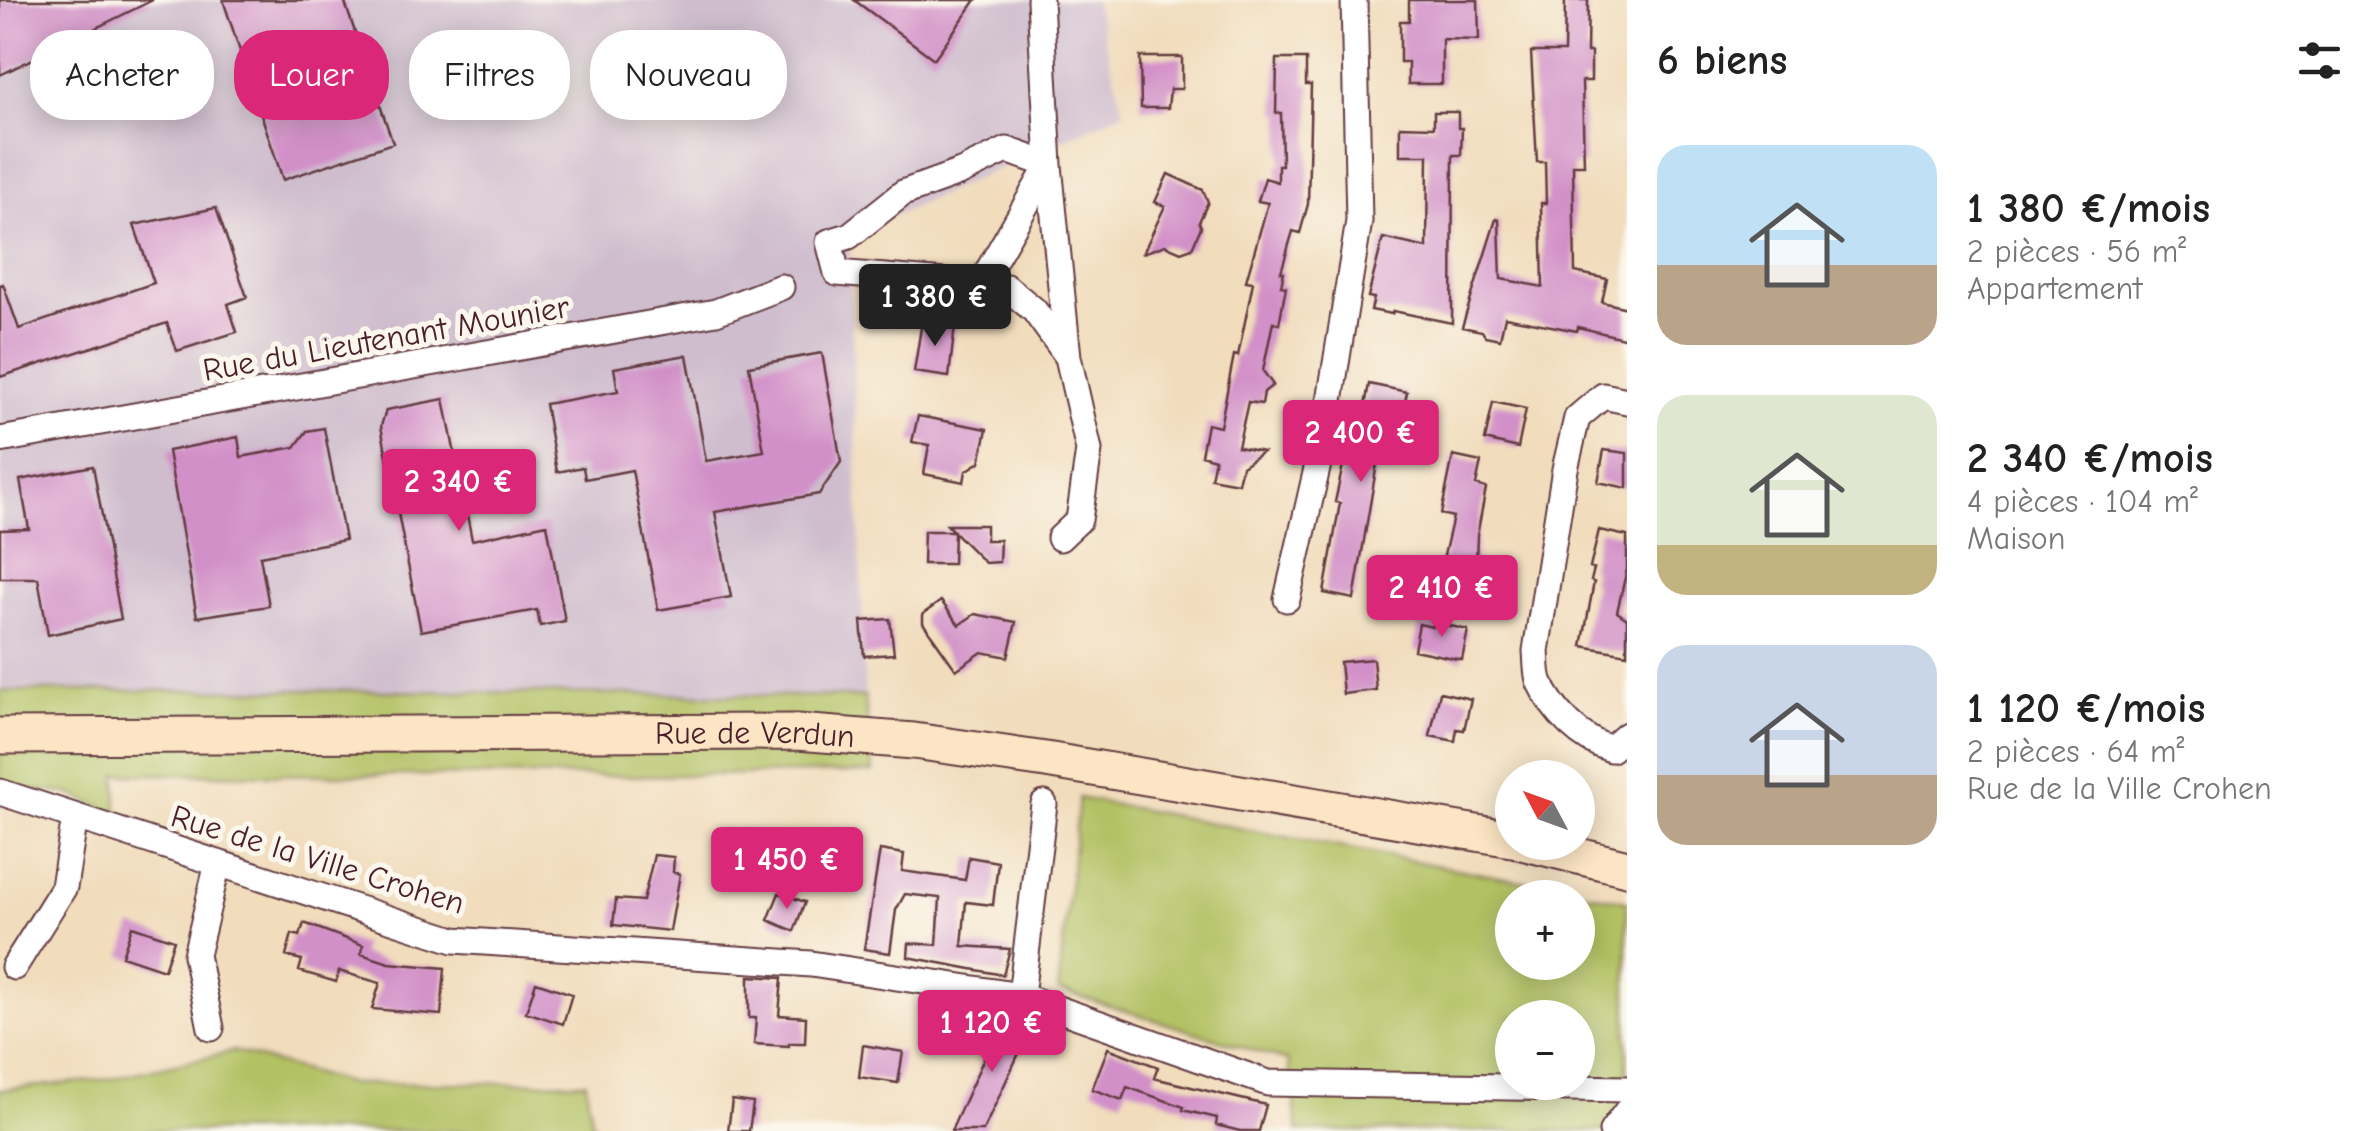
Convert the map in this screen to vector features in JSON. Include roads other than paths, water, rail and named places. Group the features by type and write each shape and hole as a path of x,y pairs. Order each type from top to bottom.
{"main road":[{"name":"Rue de Verdun","path":"0,736 797,732 914,741 1046,760 1495,837"},
{"path":"1595,847 1627,851"},
{"name":"Rue de Verdun","path":"1594,860 1627,868"}],"street":[{"path":"1040,0 1049,165 1068,357 1089,450 1079,520 1060,538"},
{"path":"1288,599 1324,438 1360,221 1354,0"},
{"path":"1049,165 1007,150 903,194 849,236 830,242 837,274 1006,288 1034,310 1068,357"},
{"path":"980,285 1049,165"},
{"name":"Rue du Lieutenant Mounier","path":"0,440 716,312 781,287"},
{"path":"1627,401 1602,396 1577,418 1536,650 1538,681 1567,721 1590,743 1611,749 1627,735"},
{"name":"Rue de la Ville Crohen","path":"0,792 454,940 811,964 1021,996 1268,1083 1627,1089"},
{"path":"1021,996 1044,804"},
{"path":"14,968 64,887 75,817"},
{"path":"211,1028 196,955 218,863"},
{"path":"1612,1131 1627,1111"}]}
